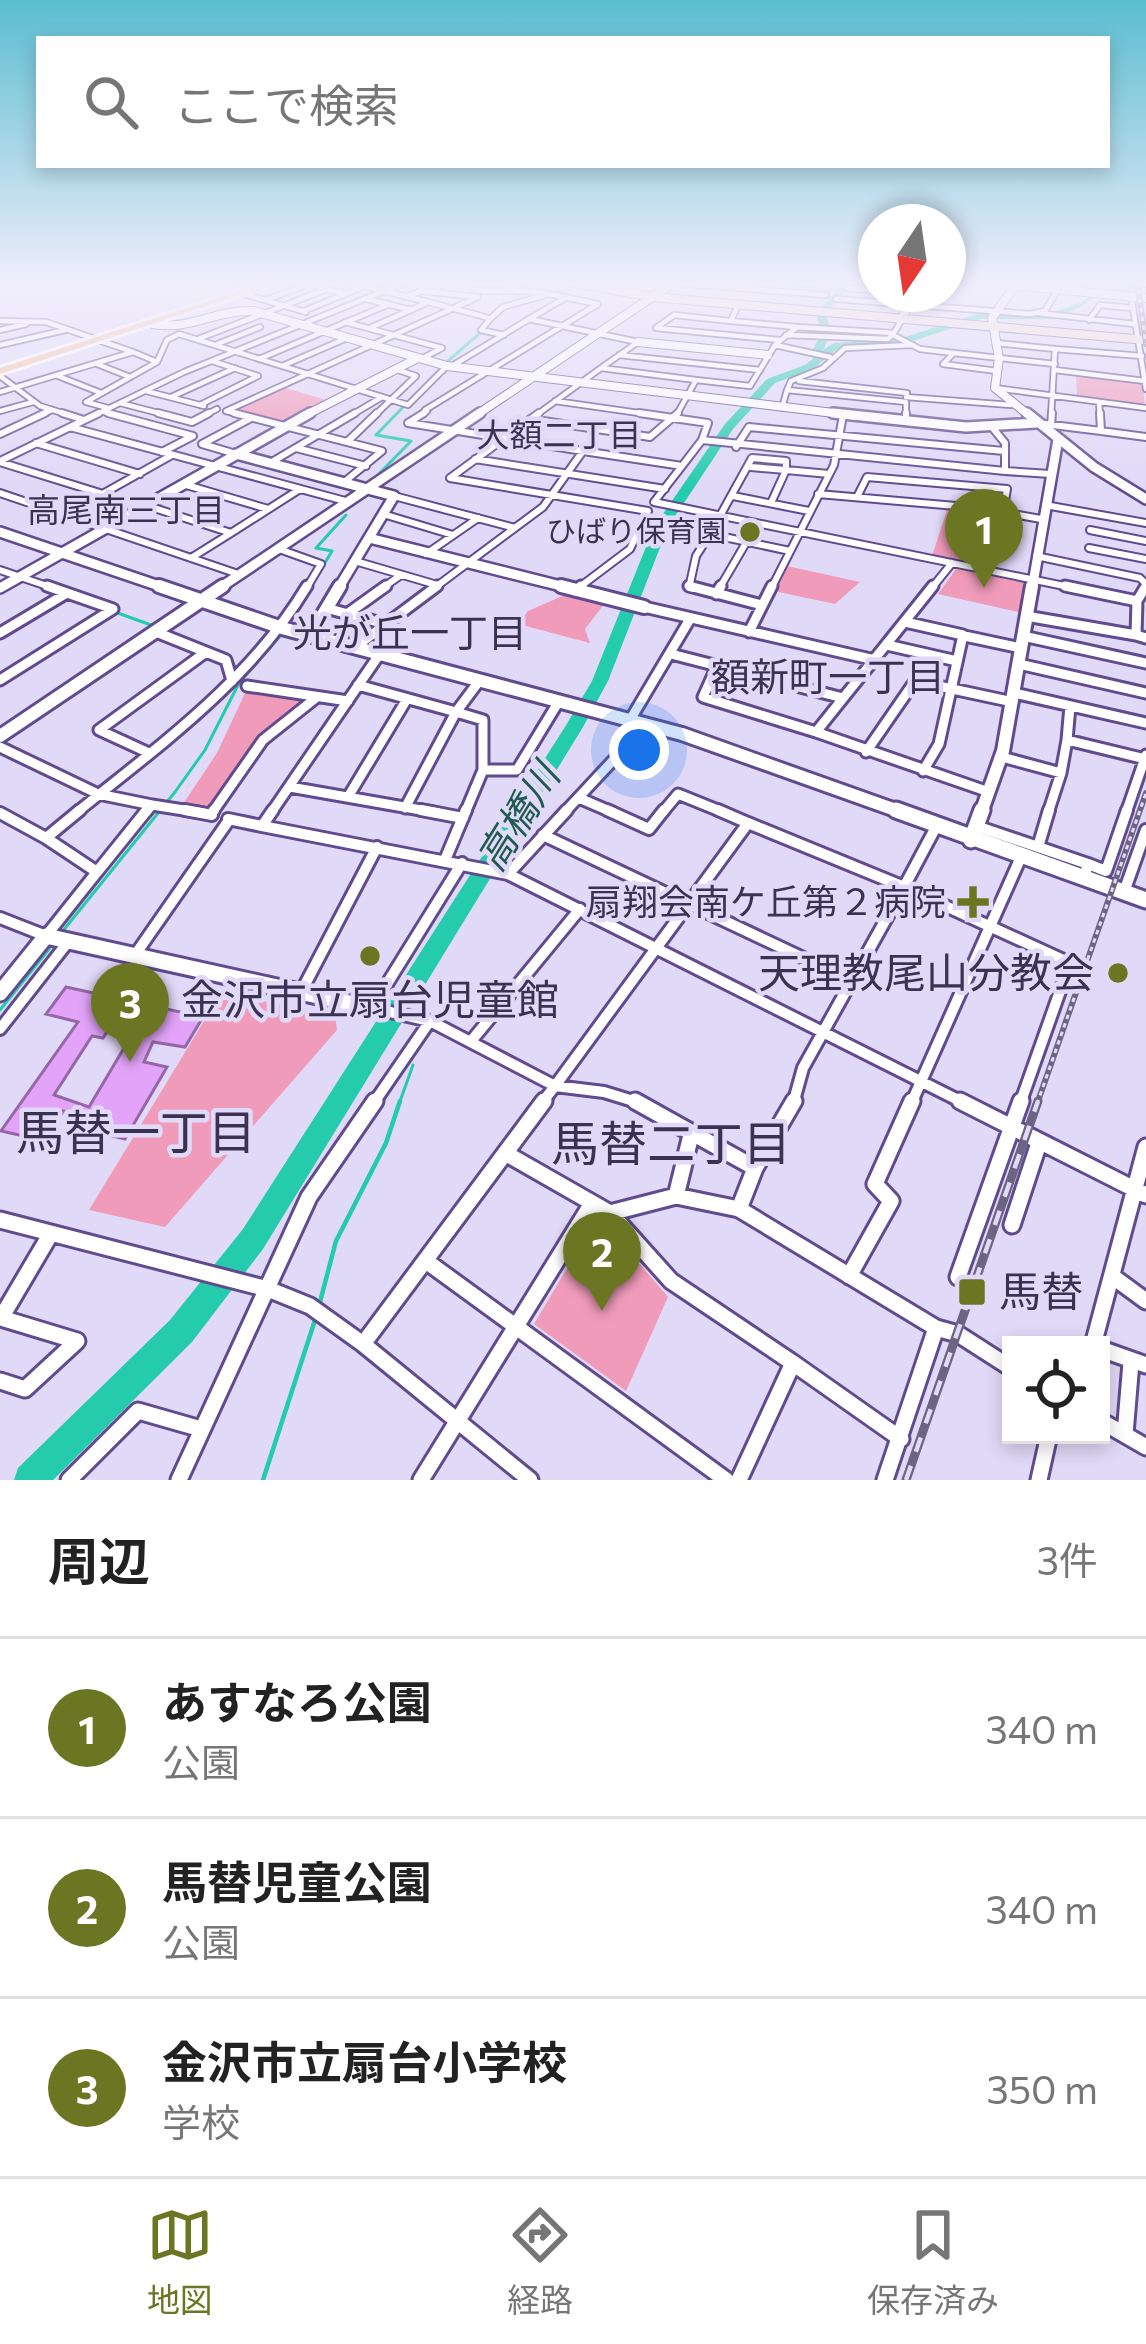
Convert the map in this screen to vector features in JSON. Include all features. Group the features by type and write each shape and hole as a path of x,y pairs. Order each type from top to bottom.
{"main road":[{"path":"0,372 69,350"}],"street":[{"path":"128,350 157,362"},
{"path":"162,350 157,362 86,402 193,436 162,452"},
{"path":"230,350 427,410"},
{"path":"0,461 240,350"},
{"path":"259,359 280,350"},
{"path":"282,366 319,350"},
{"path":"226,411 358,350"},
{"path":"392,350 450,366 686,398 906,422 992,428 1036,423 1146,437"},
{"path":"0,588 355,388 439,350"},
{"path":"406,404 477,350"},
{"path":"523,350 408,422 682,466"},
{"path":"0,736 574,350"},
{"path":"626,350 450,478 648,511"},
{"path":"722,350 768,355"},
{"path":"733,403 750,386 772,350"},
{"path":"804,350 830,357"},
{"path":"782,408 793,381 823,368 843,350"},
{"path":"940,350 1145,385 1142,350"},
{"path":"997,350 995,388 1011,405 1146,499"},
{"path":"1051,425 1055,350"},
{"path":"1068,350 1142,356"},
{"path":"0,392 133,352"},
{"path":"954,353 944,364 997,371"},
{"path":"619,355 760,370"},
{"path":"212,361 284,384"},
{"path":"97,364 130,376"},
{"path":"171,397 235,368"},
{"path":"601,368 750,386"},
{"path":"347,442 416,376 395,369"},
{"path":"0,372 33,402 84,420"},
{"path":"58,376 101,393"},
{"path":"200,405 259,376"},
{"path":"631,458 675,418 696,380"},
{"path":"793,381 906,398"},
{"path":"995,388 1146,408"},
{"path":"787,390 1011,405"},
{"path":"146,391 382,451 343,482"},
{"path":"270,463 382,397"},
{"path":"906,398 906,422"},
{"path":"555,401 709,423 703,441 648,511 630,549 575,591"},
{"path":"0,410 33,402"},
{"path":"120,403 192,422 217,409"},
{"path":"1100,403 1101,431"},
{"path":"0,434 52,410"},
{"path":"749,632 837,456 843,415"},
{"path":"252,418 202,445 515,528"},
{"path":"530,419 650,437"},
{"path":"70,427 349,502"},
{"path":"734,446 749,427 1004,452"},
{"path":"992,428 1004,443 1005,471"},
{"path":"974,833 1002,758 1058,440"},
{"path":"703,441 1050,474"},
{"path":"36,443 140,474"},
{"path":"295,448 366,466"},
{"path":"354,647 515,528 551,495 583,451"},
{"path":"65,515 172,455"},
{"path":"762,605 689,588 696,556 752,458 786,461 771,503"},
{"path":"475,459 665,489"},
{"path":"0,461 103,494"},
{"path":"786,470 829,474"},
{"path":"856,497 867,477 1007,489 1003,512"},
{"path":"183,484 268,509"},
{"path":"191,558 300,489"},
{"path":"0,493 241,575"},
{"path":"818,494 1041,519"},
{"path":"46,838 326,608 394,496"},
{"path":"733,496 809,511"},
{"path":"656,502 1137,601"},
{"path":"145,505 231,532"},
{"path":"1045,505 1146,523"},
{"path":"1087,567 1092,513"},
{"path":"383,514 453,535"},
{"path":"426,554 478,518"},
{"path":"1090,530 1146,541"},
{"path":"0,532 294,632 647,724 936,827 1039,847 1146,900"},
{"path":"710,534 790,551"},
{"path":"369,538 465,565 874,660"},
{"path":"716,594 747,542"},
{"path":"1089,548 1146,559"},
{"path":"279,549 320,563 294,632"},
{"path":"1026,616 1141,636 1137,601 1146,585 1140,578 1036,556"},
{"path":"355,561 437,585"},
{"path":"816,733 952,563"},
{"path":"0,570 112,609 0,680"},
{"path":"347,614 401,575"},
{"path":"0,633 67,593"},
{"path":"326,608 385,624"},
{"path":"630,720 690,619"},
{"path":"905,622 1146,663"},
{"path":"156,632 226,660 232,681"},
{"path":"923,771 939,744 960,634"},
{"path":"887,645 957,661"},
{"path":"149,753 99,730 206,652"},
{"path":"671,654 843,698"},
{"path":"262,826 379,655"},
{"path":"1019,664 1146,693"},
{"path":"718,666 703,697 988,792"},
{"path":"405,808 456,712 480,680"},
{"path":"866,752 915,681 1146,723"},
{"path":"247,686 348,701"},
{"path":"358,686 483,720 483,770 445,860"},
{"path":"211,815 263,740 317,697"},
{"path":"348,797 407,699"},
{"path":"483,770 518,770 562,701"},
{"path":"1039,847 1061,773 1070,706"},
{"path":"508,874 647,724"},
{"path":"974,833 1022,857 1086,872 1106,871 1145,757 1067,740"},
{"path":"0,747 98,794 508,874 1140,1192"},
{"path":"1002,758 1061,773"},
{"path":"290,787 463,818"},
{"path":"579,798 649,829 678,794 904,887 1070,963 958,1277"},
{"path":"0,1029 97,872 158,806"},
{"path":"0,812 97,872"},
{"path":"135,956 229,820"},
{"path":"363,1344 748,824"},
{"path":"739,1209 754,1168 790,1114 803,1068 936,827"},
{"path":"1124,892 1146,830"},
{"path":"544,835 852,981"},
{"path":"300,994 377,847"},
{"path":"849,1276 891,1201 875,1184 1022,857"},
{"path":"372,1009 462,863"},
{"path":"472,1040 580,909"},
{"path":"0,918 57,939 424,1020 472,1040 555,1086 604,1092 641,1103 754,1168"},
{"path":"0,993 57,939"},
{"path":"179,1480 309,1197 424,1020"},
{"path":"676,1196 691,1135"},
{"path":"1012,1225 1039,1143"},
{"path":"1099,1336 1112,1276 1140,1192 1146,1147"},
{"path":"505,1153 610,1213 671,1281 901,1439"},
{"path":"610,1213 676,1196 739,1209 936,1328 958,1334 1002,1362"},
{"path":"421,1480 591,1205"},
{"path":"0,1220 268,1289 310,1306 530,1480"},
{"path":"0,1381 26,1389 77,1341 1,1319 50,1235"},
{"path":"426,1261 726,1480"},
{"path":"1112,1276 1146,1301"},
{"path":"885,1480 936,1328"},
{"path":"1110,1352 1139,1364 1125,1434"},
{"path":"739,1480 793,1363"},
{"path":"69,1480 138,1411 201,1429"},
{"path":"1110,1426 1146,1448"},
{"path":"1040,1480 1047,1444"}],"shaded area":[{"path":"1076,374 1142,382 1145,405 1077,397"},
{"path":"282,387 326,400 284,423 232,410"},
{"path":"948,507 981,510 961,561 932,556"},
{"path":"787,566 860,582 835,604 774,591"},
{"path":"956,569 1028,583 1022,613 938,594"},
{"path":"567,594 605,603 585,629 590,643 518,624 528,611"},
{"path":"247,689 308,699 259,740 206,809 183,804 217,753"},
{"path":"239,996 335,1016 337,1030 165,1227 89,1210 215,1003"},
{"path":"596,1219 604,1222 668,1297 626,1391 534,1324"}],"building":[{"path":"66,987 203,1017 185,1047 153,1042 144,1062 167,1067 125,1139 78,1128 85,1116 63,1111 58,1120 42,1116 28,1137 1,1131 78,1022 46,1014","holes":["112,1024 134,1031 89,1107 54,1095 92,1036 103,1038"]}],"waterway":[{"path":"448,361 460,350"},
{"path":"816,354 818,350"},
{"name":"高橋川","path":"30,1480 181,1331 253,1239 574,727 600,681 661,527 729,427 771,381 809,367 829,350"},
{"path":"376,477 411,441 376,435 441,368"},
{"path":"289,623 332,551 316,548 346,515"},
{"path":"115,612 151,625"},
{"path":"166,631 227,654 238,671"},
{"path":"62,932 175,792 205,750 239,683 281,635"},
{"path":"0,1010 53,944"},
{"path":"399,1104 413,1065"},
{"path":"320,1302 336,1241 386,1143 399,1104"},
{"path":"263,1480 316,1317"}],"railway":[{"path":"1037,1104 1146,793"},
{"path":"906,1480 1038,1101"}],"place":[{"name":"ひばり保育園","path":"750,532"},
{"name":"あすなろ公園","path":"984,588"},
{"name":"扇翔会南ケ丘第２病院","path":"973,902"},
{"name":"金沢市立扇台児童館","path":"370,956"},
{"name":"天理教尾山分教会","path":"1118,973"},
{"name":"金沢市立扇台小学校","path":"130,1062"},
{"name":"馬替","path":"972,1292"},
{"name":"馬替児童公園","path":"602,1311"}],"district":[{"name":"大額二丁目","path":"559,435"},
{"name":"高尾南三丁目","path":"126,510"},
{"name":"光が丘一丁目","path":"410,633"},
{"name":"額新町一丁目","path":"828,677"},
{"name":"馬替一丁目","path":"136,1133"},
{"name":"馬替二丁目","path":"671,1144"}]}
